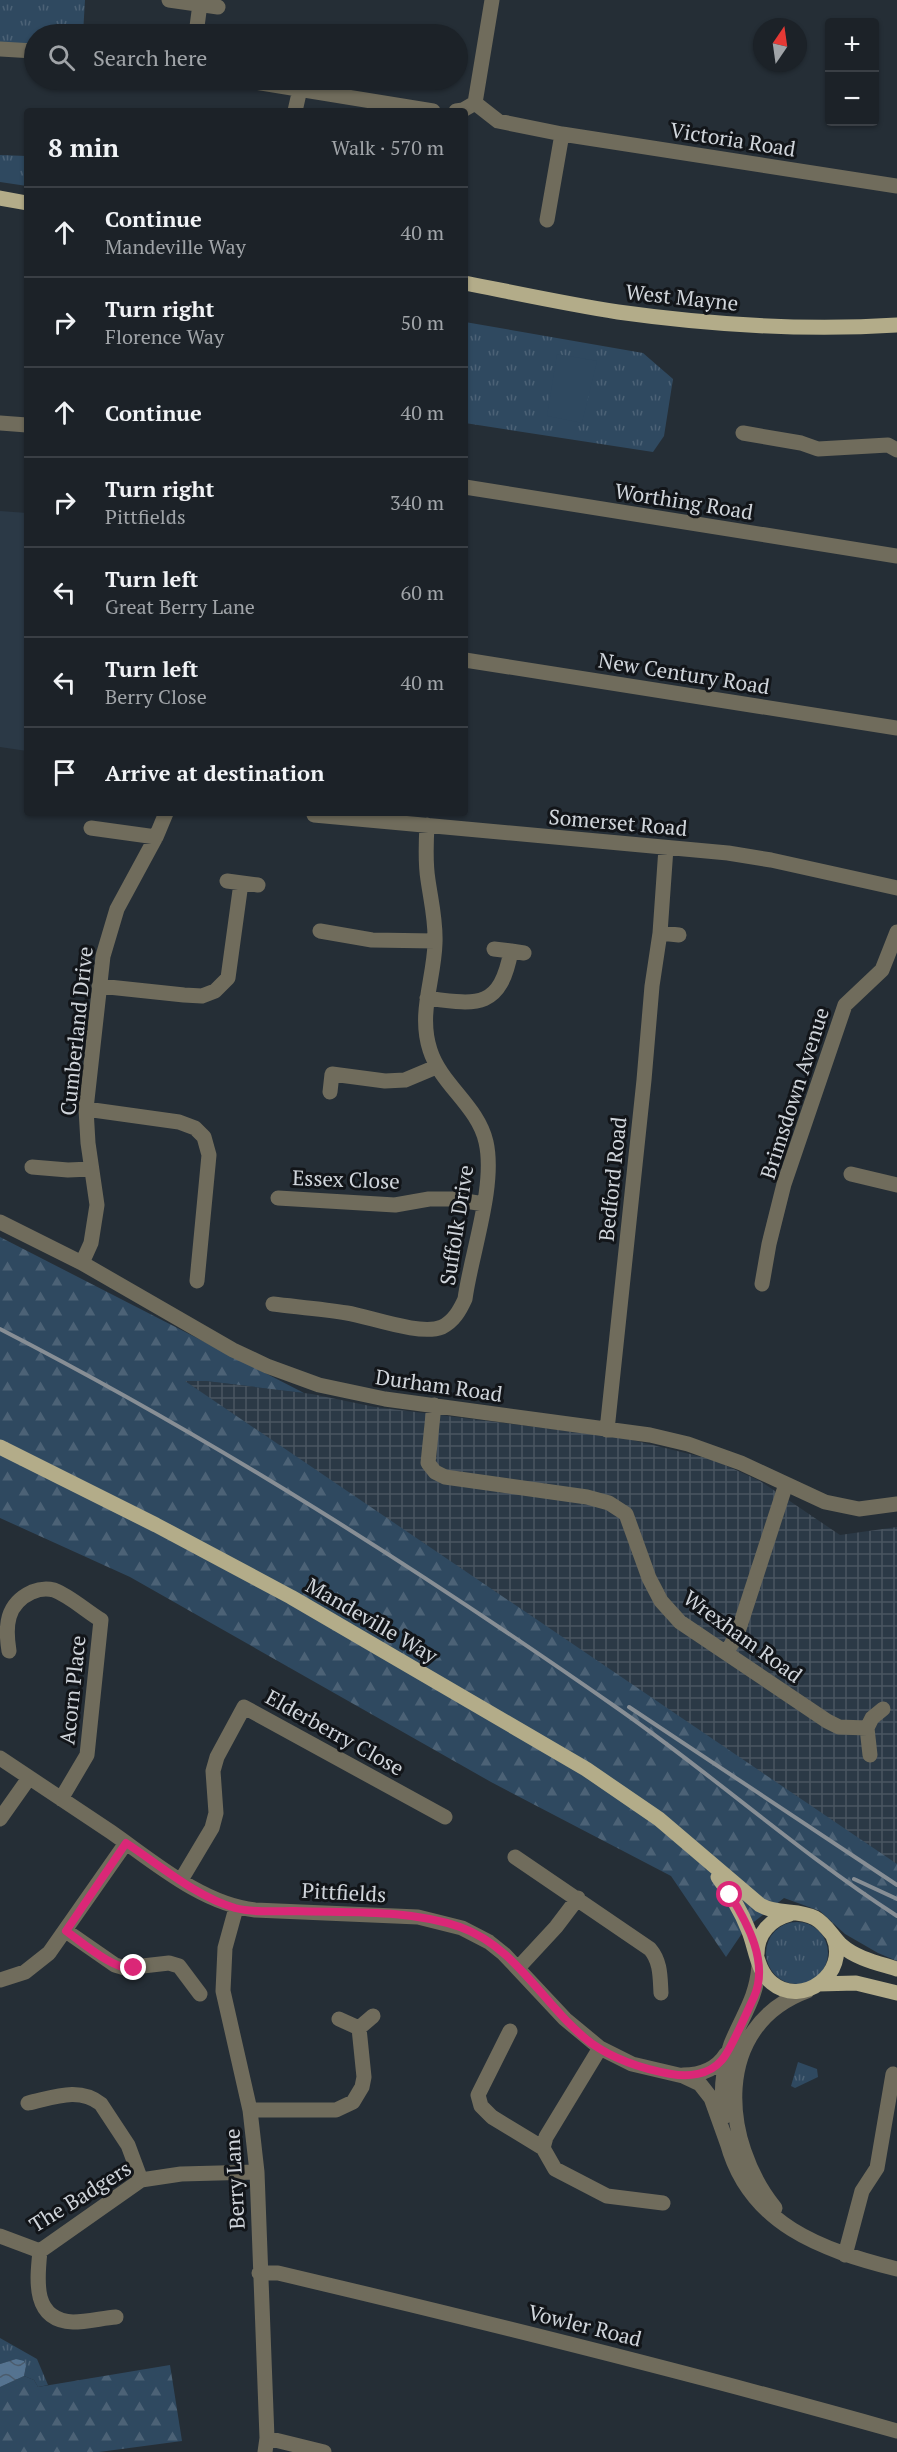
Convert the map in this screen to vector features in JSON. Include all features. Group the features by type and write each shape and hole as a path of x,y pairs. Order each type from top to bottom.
{"main road":[{"path":"0,198 24,202"},
{"name":"West Mayne","path":"468,285 616,312 691,321 777,327 897,325"},
{"name":"Mandeville Way","path":"0,1447 267,1584 586,1769 640,1804 676,1832 704,1859 760,1905 774,1911 809,1915 817,1919 843,1946 855,1954 897,1969"},
{"name":"Mandeville Way","path":"704,1859 738,1908 749,1930 758,1962 772,1983 792,1992 814,1987 856,1983 897,1993"},
{"path":"758,1962 757,1948 764,1931 776,1919 792,1914"},
{"path":"814,1987 830,1973 836,1960 836,1944 830,1931"}],"street":[{"path":"169,0 218,7"},
{"path":"466,108 475,103 492,0"},
{"path":"197,24 200,4"},
{"path":"0,49 24,50"},
{"path":"296,108 300,90"},
{"path":"306,90 415,108"},
{"name":"Victoria Road","path":"475,103 498,121 562,134 897,186"},
{"path":"547,220 562,134"},
{"path":"0,423 24,425"},
{"path":"743,433 801,443 818,449 888,445 897,450"},
{"name":"Worthing Road","path":"468,487 897,556"},
{"name":"New Century Road","path":"468,660 897,728"},
{"name":"Cumberland Drive","path":"82,1263 95,1227 96,1196 86,1109 103,956 117,909 156,837 165,816"},
{"name":"Somerset Road","path":"342,816 771,860 897,888"},
{"name":"Suffolk Drive","path":"273,1304 365,1316 412,1329 441,1327 458,1313 465,1299 484,1204 488,1168 486,1142 477,1120 436,1067 425,1032 435,941 434,912 427,878 427,825"},
{"path":"91,828 156,837"},
{"name":"Bedford Road","path":"607,1430 652,986 660,933 666,848"},
{"path":"99,986 202,996 215,991 228,978 234,882 258,885"},
{"path":"320,931 372,940 435,941"},
{"name":"Brimsdown Avenue","path":"762,1284 784,1184 845,1005 882,970 897,932"},
{"path":"660,933 679,935"},
{"path":"427,998 478,1002 492,996 503,983 517,952 494,949"},
{"path":"330,1092 333,1067 385,1081 405,1080 436,1067"},
{"path":"86,1109 179,1122 195,1128 204,1137 209,1155 196,1281"},
{"path":"32,1167 92,1169"},
{"path":"851,1174 897,1185"},
{"name":"Essex Close","path":"278,1198 395,1205 429,1199 453,1199 484,1204"},
{"name":"Durham Road","path":"0,1222 82,1263 233,1350 267,1366 344,1392 650,1435 688,1444 741,1463 825,1502 858,1509 897,1504"},
{"name":"Wrexham Road","path":"434,1405 428,1463 435,1472 445,1478 586,1497 609,1503 626,1514 661,1601 680,1622 827,1721 839,1727 867,1728"},
{"path":"726,1653 737,1635 786,1484"},
{"name":"Acorn Place","path":"9,1651 6,1636 8,1616 14,1604 23,1596 38,1589 55,1591 101,1620 87,1755 61,1799"},
{"name":"Elderberry Close","path":"181,1880 212,1828 216,1813 213,1771 217,1757 244,1707 445,1816"},
{"path":"870,1755 867,1728 872,1718 883,1709"},
{"name":"Pittfields","path":"0,1758 181,1880 205,1895 236,1908 387,1915 437,1920 462,1928 489,1942 518,1968 574,2027 600,2048 632,2064 676,2075"},
{"path":"0,1819 29,1778"},
{"path":"0,1980 25,1972 49,1953 126,1843"},
{"path":"515,1857 650,1949 660,1969 661,1994"},
{"path":"518,1968 556,1927 578,1898"},
{"name":"Berry Lane","path":"236,1908 225,1948 223,1991 250,2110 257,2172 266,2445"},
{"path":"66,1931 120,1967 129,1969 176,1964 183,1969 200,1994"},
{"path":"676,2075 698,2074 720,2063 730,2047 756,1990 758,1962"},
{"path":"805,2237 791,2227 772,2204 748,2164 738,2135 735,2090 741,2058 754,2031 782,2003 814,1987"},
{"path":"359,2028 373,2016"},
{"path":"339,2019 359,2028"},
{"path":"250,2110 336,2110 353,2102 362,2087 364,2077 359,2028"},
{"path":"510,2031 478,2095 481,2106 492,2116 543,2148 555,2169 582,2185 607,2196 663,2203"},
{"path":"730,2047 725,2064 722,2096 723,2119 730,2151"},
{"path":"543,2148 546,2137 600,2048"},
{"path":"845,2255 862,2191 877,2168 892,2116 894,2074"},
{"path":"676,2075 695,2081 708,2092 741,2178 758,2201 780,2221 805,2237 845,2255 897,2269"},
{"path":"27,2103 76,2094 95,2099 101,2104 128,2145 141,2180"},
{"name":"The Badgers","path":"0,2236 40,2251 141,2180 181,2174 257,2172"},
{"path":"40,2251 37,2281 40,2300 47,2311 55,2317 73,2322 116,2317"},
{"path":"863,2260 897,2263"},
{"name":"Vowler Road","path":"259,2273 278,2273 644,2361 897,2431"},
{"path":"266,2445 324,2452"}],"shaded area":[{"path":"0,511 24,513 24,751 0,747"},
{"path":"183,1380 312,1394 375,1407 624,1438 714,1460 760,1481 840,1535 897,1527 897,1865 820,1815"}],"green space":[{"path":"0,0 85,0 84,24 24,24 24,47 0,44"},
{"path":"0,155 24,156 24,186 0,182"},
{"path":"468,323 643,353 673,379 664,436 653,452 468,423"},
{"path":"557,354 597,361 582,423 547,416"},
{"path":"0,1237 304,1393 206,1381 185,1381 897,1864 897,1961 845,1934 820,1911 784,1898 745,1929 726,1957 671,1876 491,1782 130,1577 0,1518"},
{"path":"791,1922 803,1922 819,1931 826,1941 828,1953 826,1965 819,1975 803,1984 791,1984 780,1979 771,1970 766,1959 766,1947 771,1936 780,1927"},
{"path":"798,2062 817,2069 818,2077 795,2088 791,2086"},
{"path":"0,2338 37,2359 48,2385 38,2387 34,2380 24,2376 26,2366 16,2359 0,2364"},
{"path":"170,2365 182,2441 99,2452 0,2452 0,2387 24,2376 34,2380 38,2387"}],"water":[{"path":"16,2359 24,2361 26,2366 24,2376 0,2387 0,2364"}],"railway":[{"path":"0,1329 239,1462 470,1607 655,1735 826,1867 897,1916"},
{"path":"629,1707 897,1885"},
{"path":"854,1879 897,1899"}],"route":[{"path":"134,1968 115,1965 66,1931 126,1843 205,1895 236,1908 417,1917 437,1920 462,1928 489,1942 504,1954 574,2027 600,2048 644,2068 676,2075 691,2075 704,2073 720,2063 730,2047 758,1986 759,1966 756,1951 745,1921 730,1895"}]}
